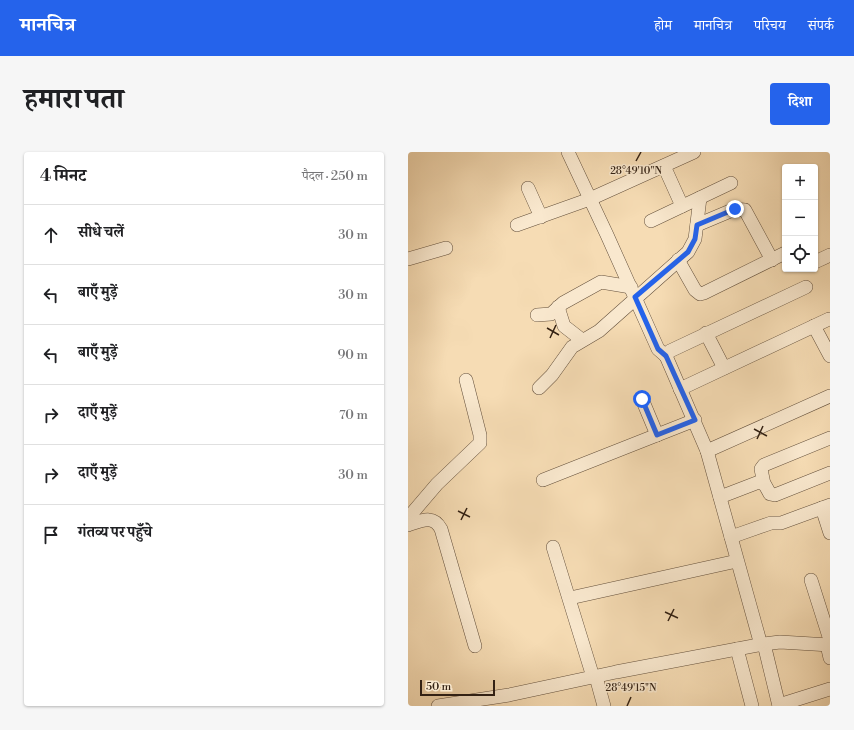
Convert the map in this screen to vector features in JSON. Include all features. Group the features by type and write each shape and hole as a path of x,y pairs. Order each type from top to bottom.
{"street":[{"path":"568,152 658,349 666,356 695,420 707,451 779,706 830,689"},
{"path":"516,225 590,199 694,152"},
{"path":"664,166 682,206"},
{"path":"651,221 731,183"},
{"path":"528,188 541,217"},
{"path":"539,388 552,374 572,347 599,331 633,292 678,260 692,247 697,225 700,198"},
{"path":"697,225 735,209 745,210 772,260"},
{"path":"408,259 446,248"},
{"path":"818,260 830,254"},
{"path":"678,260 695,290 700,294 704,294 782,255"},
{"path":"536,315 552,314 563,303 601,282 633,292"},
{"path":"666,356 670,351 706,333 806,287"},
{"path":"558,307 564,326 582,340"},
{"path":"680,389 829,319"},
{"path":"814,326 830,356"},
{"path":"706,333 724,368"},
{"path":"408,518 437,484 480,443 480,435 466,380"},
{"path":"707,451 830,396"},
{"path":"642,399 657,435"},
{"path":"543,480 695,420"},
{"path":"830,438 764,465 761,469 764,484 770,494 774,495 830,472"},
{"path":"720,497 759,482 764,484"},
{"path":"731,537 771,523 781,523 826,506 830,533"},
{"path":"408,525 430,519 435,520 441,529 475,646"},
{"path":"553,547 604,706"},
{"path":"570,598 737,561"},
{"path":"438,706 509,695 737,649 780,642 829,647 811,580"},
{"path":"737,649 752,706"}],"route":[{"path":"642,399 657,435 695,420 666,359 666,356 658,349 635,297 688,252 695,239 697,225 735,209"}]}
